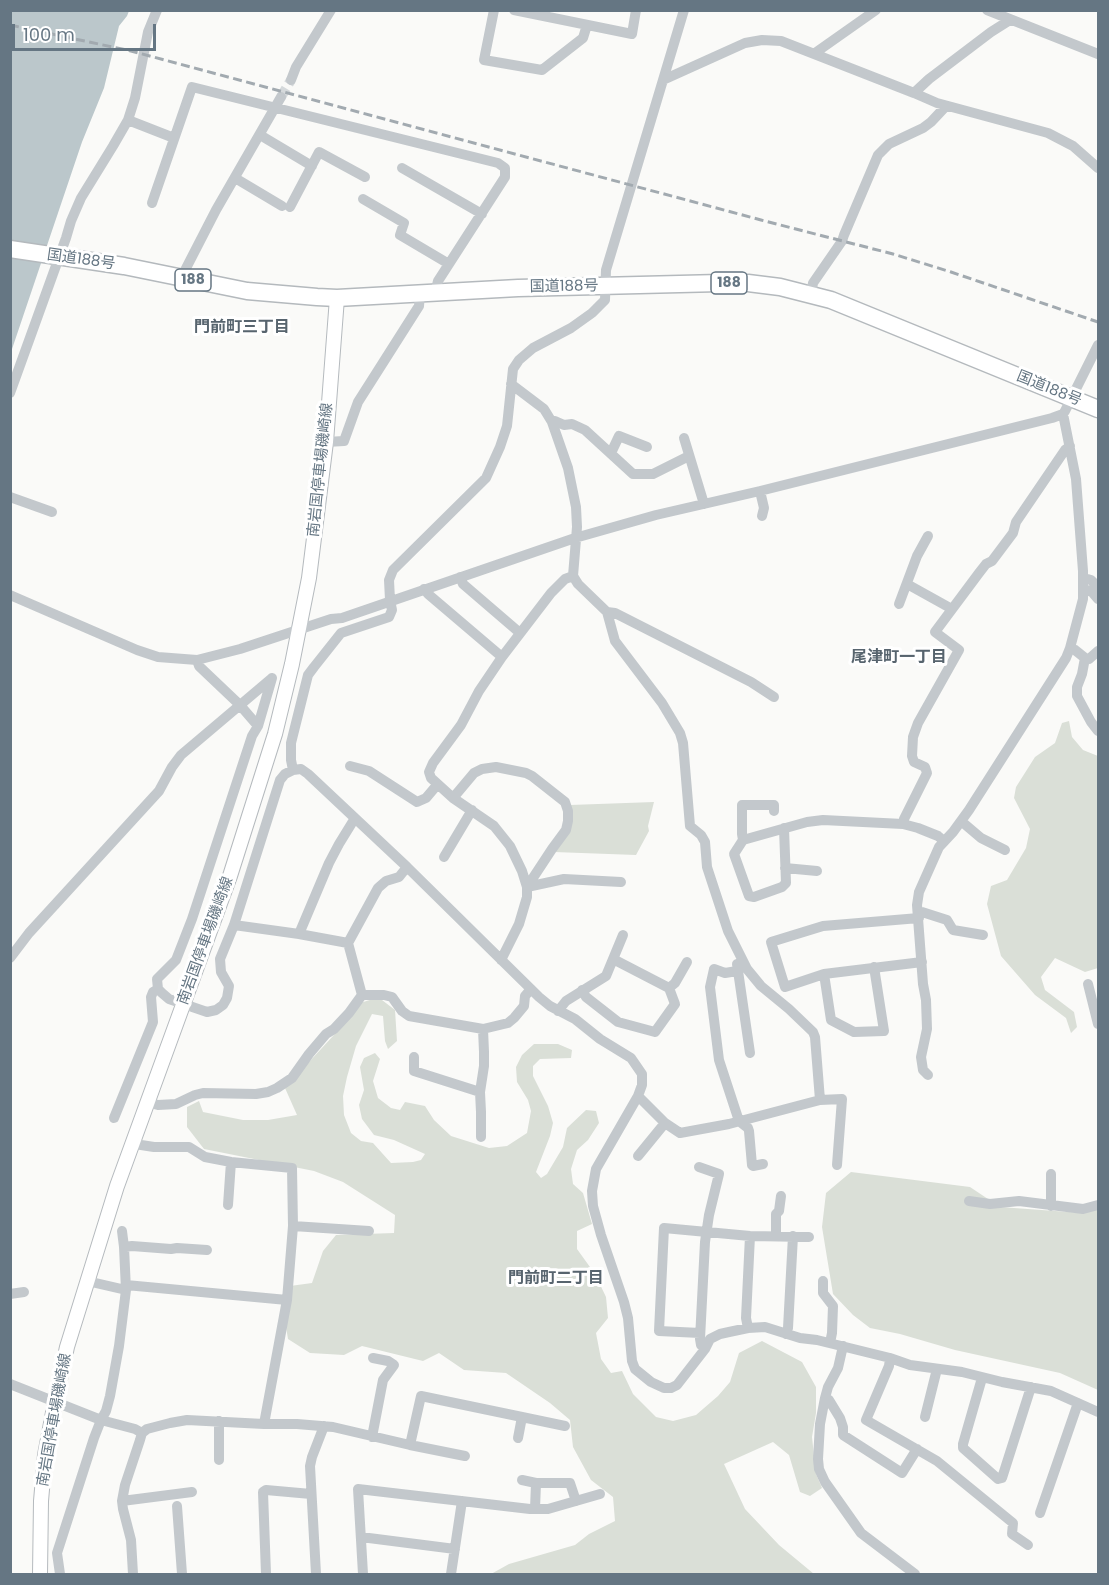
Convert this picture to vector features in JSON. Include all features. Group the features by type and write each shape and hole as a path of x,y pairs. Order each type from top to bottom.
{"highway":[{"name":"国道188号","path":"10,249 247,291 337,298 518,288 720,283 748,283 780,287 831,300 1098,409"}],"main road":[{"name":"南岩国停車場磯崎線","path":"40,1575 41,1501 45,1455 67,1347 133,1142 230,876 275,734 292,664 309,578 326,442 337,298"}],"street":[{"path":"10,393 54,256 81,198 128,120 135,98 148,32 157,10"},
{"path":"291,80 296,67 331,10"},
{"path":"494,10 484,60 542,70 583,38 587,25"},
{"path":"514,10 632,34 636,10"},
{"path":"293,770 291,743 308,675 341,633 389,617 392,610 389,580 393,570 486,478 507,426 513,369 519,360 533,348 571,328 592,313 604,300 606,270 684,10"},
{"path":"815,53 876,10"},
{"path":"987,10 1098,54"},
{"path":"914,93 929,79 1010,20"},
{"path":"663,80 745,43 762,40 781,41 946,106 1048,133 1072,146 1098,168"},
{"path":"152,203 192,87 498,163 505,168 505,177 482,214 419,306 358,402 344,441 326,442"},
{"path":"181,278 216,210 281,96"},
{"path":"811,294 813,283 842,241 878,155 889,144 932,122 946,106"},
{"path":"128,120 174,138"},
{"path":"260,135 312,166"},
{"path":"235,178 286,207 319,152 365,177"},
{"path":"402,168 482,214"},
{"path":"363,199 404,223 400,235 449,264"},
{"path":"928,1075 923,1070 921,1057 927,1029 917,905 919,892 939,847 961,821 1071,648 1083,599 1084,584 1076,479 1063,414 1098,345"},
{"path":"511,384 544,409 552,422 573,486 576,507 577,527 573,576 578,584 607,612 615,641 662,703 680,733 684,743 690,826 701,835 705,842 707,867 728,931 747,969 761,986 813,1032 820,1100"},
{"path":"10,595 137,650 158,657 196,660 240,649 331,619 342,618 575,538 656,515 1063,414"},
{"path":"552,422 572,424 585,430 633,474 653,474 689,456"},
{"path":"611,453 619,436 648,447"},
{"path":"684,438 704,504"},
{"path":"903,824 903,819 927,774 925,767 914,762 913,737 918,723 959,650 935,632 978,573 992,561 1013,533 1016,522 1070,446"},
{"path":"760,491 764,508 762,516"},
{"path":"10,497 52,512"},
{"path":"899,604 917,556 928,536"},
{"path":"501,960 519,924 527,897 527,886 522,871 510,846 494,826 436,785 429,772 461,725 479,691 502,657 551,593 565,579 573,576"},
{"path":"460,577 463,584 520,633"},
{"path":"1084,584 1091,580 1098,587"},
{"path":"907,584 952,609"},
{"path":"1084,584 1098,599"},
{"path":"424,589 502,657"},
{"path":"607,612 615,613 751,682 774,697"},
{"path":"1071,648 1089,659 1098,651"},
{"path":"1084,658 1077,696 1098,731"},
{"path":"196,660 258,726"},
{"path":"10,958 29,933 159,791 181,755 272,678 258,726 252,736 192,919 176,960 157,979 158,989 169,999 207,1012 223,1005 229,986 221,972 220,959 234,925 280,780 285,774 301,769 407,867 550,1006 575,1019 600,1039 631,1058 642,1074 642,1086 638,1096 596,1169 592,1191 598,1225 628,1318 632,1361 635,1369 651,1382 664,1388 671,1388 677,1385 710,1339 720,1334 765,1327 910,1365 962,1372 1051,1391 1098,1412"},
{"path":"350,766 369,771 417,802 426,798 436,785"},
{"path":"453,798 474,773 496,767 532,776 565,802 568,811 566,830 527,886"},
{"path":"743,840 742,805 774,805 774,811"},
{"path":"444,857 472,810"},
{"path":"299,933 329,863 355,818"},
{"path":"784,828 786,883 782,887 754,897 748,896 734,854 743,840 784,828 823,820 903,824 938,836 944,841"},
{"path":"961,821 981,838 1005,850"},
{"path":"362,995 348,944 378,888 386,880 399,877 407,867"},
{"path":"785,868 817,871"},
{"path":"527,886 564,879 621,882"},
{"path":"922,962 824,974 785,987 771,942 823,926 918,915 922,912 947,920 953,930 982,935"},
{"path":"234,925 299,933 348,944"},
{"path":"558,1011 566,1001 606,976 623,935"},
{"path":"738,953 737,971 750,1053"},
{"path":"582,990 586,997 618,1022 655,1032 675,1004 669,988 613,959"},
{"path":"669,988 675,983 687,962"},
{"path":"824,974 831,1020 854,1032 884,1031 874,967"},
{"path":"737,971 726,972 714,969 710,987 719,1060 739,1121 749,1131 752,1165 763,1164"},
{"path":"1088,984 1096,1002 1098,1024"},
{"path":"114,1118 153,1022 151,997 158,989"},
{"path":"362,995 392,997 402,1011 409,1016 483,1029 508,1023 524,1006 525,996 531,989"},
{"path":"147,1102 158,1106 176,1104 203,1093 256,1094 277,1088 292,1078 309,1054 349,1013 362,995"},
{"path":"480,1137 480,1092 484,1066 483,1029"},
{"path":"414,1058 414,1071 480,1092"},
{"path":"638,1096 665,1123 680,1133 729,1124 820,1100 842,1099 837,1165"},
{"path":"638,1156 665,1123"},
{"path":"133,1142 154,1147 189,1147 205,1157 292,1168 293,1226 287,1300 264,1424"},
{"path":"228,1205 231,1162"},
{"path":"699,1167 719,1174 706,1232 700,1333 701,1345 705,1349"},
{"path":"1051,1174 1052,1206"},
{"path":"776,1236 776,1214 779,1211 781,1196"},
{"path":"969,1201 990,1204 1019,1201 1083,1209 1098,1205"},
{"path":"293,1226 369,1231"},
{"path":"700,1333 659,1331 664,1228 750,1236 809,1237"},
{"path":"60,1575 57,1553 94,1438 106,1411 112,1386 126,1288 122,1232"},
{"path":"748,1328 746,1318 750,1236"},
{"path":"786,1334 793,1236"},
{"path":"124,1247 207,1250"},
{"path":"87,1281 126,1288 287,1300"},
{"path":"823,1281 823,1293 833,1306 830,1343"},
{"path":"10,1294 24,1292"},
{"path":"843,1346 838,1368 825,1398 820,1424 819,1469 825,1482 861,1533 915,1575"},
{"path":"372,1437 384,1380 394,1365 388,1361 373,1358"},
{"path":"890,1358 889,1366 866,1420 937,1461 1013,1523 1012,1534 1028,1545"},
{"path":"925,1417 937,1369"},
{"path":"982,1377 963,1448 998,1479 1002,1478 1031,1387"},
{"path":"10,1384 101,1420 142,1433"},
{"path":"410,1445 421,1396 565,1426"},
{"path":"825,1398 829,1400 840,1418 843,1435 902,1473 917,1449"},
{"path":"1040,1513 1078,1403"},
{"path":"518,1438 522,1417"},
{"path":"134,1575 132,1540 122,1501 142,1433 147,1430 187,1420 324,1426 465,1456"},
{"path":"219,1421 219,1460"},
{"path":"316,1575 310,1466 324,1426"},
{"path":"522,1480 536,1483 570,1483 576,1501"},
{"path":"536,1483 536,1509"},
{"path":"363,1575 358,1489 536,1509 548,1509 600,1494"},
{"path":"266,1575 263,1492 266,1490 311,1494"},
{"path":"122,1501 192,1492"},
{"path":"451,1575 462,1501"},
{"path":"177,1506 182,1575"},
{"path":"361,1537 455,1549"}],"shaded area":[{"path":"11,11 129,11 119,26 104,88 82,142 11,352"},
{"path":"1069,721 1072,737 1083,750 1098,756 1098,968 1085,972 1055,958 1041,977 1045,990 1074,1012 1077,1027 1071,1033 1066,1018 1035,995 1001,956 987,904 991,886 1007,880 1026,848 1030,829 1014,798 1016,787 1035,757 1055,743 1062,723"},
{"path":"654,802 648,826 649,831 636,855 554,852 570,805"},
{"path":"373,999 382,1000 395,1010 397,1041 388,1049 383,1016 372,1014 356,1046 347,1077 343,1096 344,1115 351,1133 361,1141 373,1143 391,1163 421,1160 425,1154 394,1140 374,1135 362,1119 359,1105 364,1090 360,1067 364,1058 375,1053 380,1059 373,1081 378,1098 391,1108 400,1110 405,1102 425,1106 434,1120 451,1136 489,1148 507,1146 527,1133 531,1111 528,1100 517,1082 516,1067 522,1055 534,1044 558,1044 572,1050 571,1058 540,1059 533,1066 533,1076 548,1106 553,1123 536,1172 541,1178 547,1174 563,1147 567,1128 586,1110 596,1111 599,1123 588,1140 577,1150 571,1169 573,1184 583,1193 592,1224 577,1231 577,1249 595,1274 606,1297 608,1318 596,1333 601,1359 611,1373 622,1371 633,1394 656,1417 673,1421 696,1415 718,1396 730,1382 739,1353 762,1341 802,1362 816,1387 816,1413 812,1437 816,1474 822,1488 810,1496 800,1492 789,1455 773,1442 724,1464 745,1509 779,1545 814,1574 491,1574 509,1564 575,1545 589,1534 615,1521 613,1497 591,1480 573,1447 570,1420 550,1403 506,1373 464,1370 439,1353 423,1361 362,1346 344,1355 310,1353 288,1339 285,1321 290,1286 312,1283 323,1251 336,1235 394,1233 395,1215 343,1182 314,1171 204,1149 187,1127 187,1107 199,1101 203,1112 243,1120 268,1120 297,1115 285,1088 360,1003"},
{"path":"851,1172 970,1187 1000,1207 1083,1213 1098,1204 1098,1390 1060,1373 955,1350 870,1328 853,1315 833,1294 822,1227 826,1193"}],"tunnel":[{"path":"281,97 291,80"}],"railway":[{"path":"10,25 131,51 893,254 1098,322"}],"district":[{"name":"門前町三丁目","path":"242,328"},
{"name":"尾津町一丁目","path":"899,658"},
{"name":"門前町二丁目","path":"556,1279"}]}
